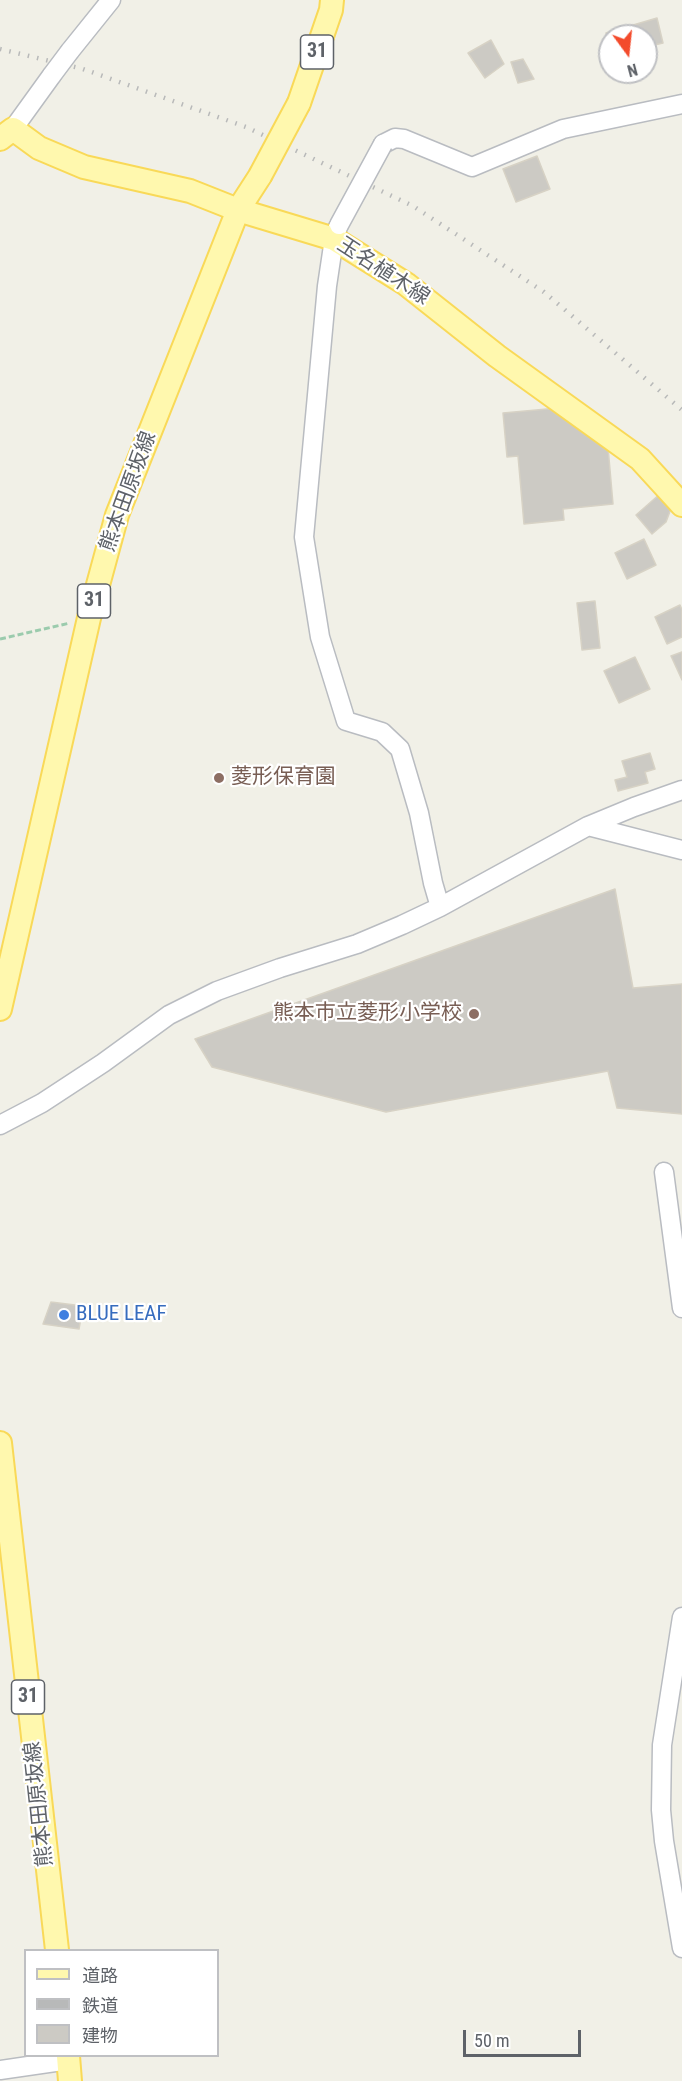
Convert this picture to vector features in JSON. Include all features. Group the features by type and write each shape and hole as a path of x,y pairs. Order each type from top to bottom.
{"main road":[{"name":"熊本田原坂線","path":"0,1009 89,618 117,515 238,210 260,176 299,103 331,10 332,0"},
{"name":"玉名植木線","path":"7,134 84,167 190,191 238,210 337,232 497,356 640,459 682,505"},
{"name":"熊本田原坂線","path":"0,1443 6,1554 57,1949"}],"street":[{"path":"7,134 111,0"},
{"path":"440,907 419,813 400,748 382,732 346,721 320,637 303,537 337,232 383,144 395,138 404,139 472,167 562,129 682,104"},
{"path":"0,1125 42,1102 103,1063 169,1015 217,991 279,968 357,944 440,907 588,826 682,790"},
{"path":"588,826 682,850"},
{"path":"664,1172 682,1301"},
{"path":"682,1617 662,1745 661,1810 667,1864 682,1948"},
{"path":"0,2070 69,2066"}],"path":[{"path":"0,639 89,618"}],"building":[{"path":"657,18 663,43 658,44 658,24 637,24"},
{"path":"491,40 504,64 485,78 468,53"},
{"path":"523,59 534,79 518,83 511,62"},
{"path":"537,156 550,189 516,202 503,169"},
{"path":"558,408 608,447 613,504 563,509 564,520 524,524 518,456 507,457 503,413"},
{"path":"661,493 672,506 666,522 652,534 636,515"},
{"path":"644,539 656,565 627,579 615,553"},
{"path":"595,601 600,648 582,650 577,603"},
{"path":"680,605 682,637 667,644 655,617"},
{"path":"682,652 682,680 671,656"},
{"path":"635,657 650,689 619,703 604,671"},
{"path":"650,753 655,769 645,772 648,783 618,791 615,780 627,777 622,761"},
{"name":"熊本市立菱形小学校","path":"615,889 633,988 682,984 682,1114 617,1108 608,1071 386,1112 212,1067 195,1039"},
{"name":"BLUE LEAF","path":"51,1302 83,1306 79,1329 43,1324"}],"railway":[{"path":"0,49 83,69 246,127 413,206 544,292 682,410"}],"place":[{"name":"菱形保育園","path":"219,778"},
{"name":"熊本市立菱形小学校","path":"474,1014"},
{"name":"BLUE LEAF","path":"64,1315"}]}
